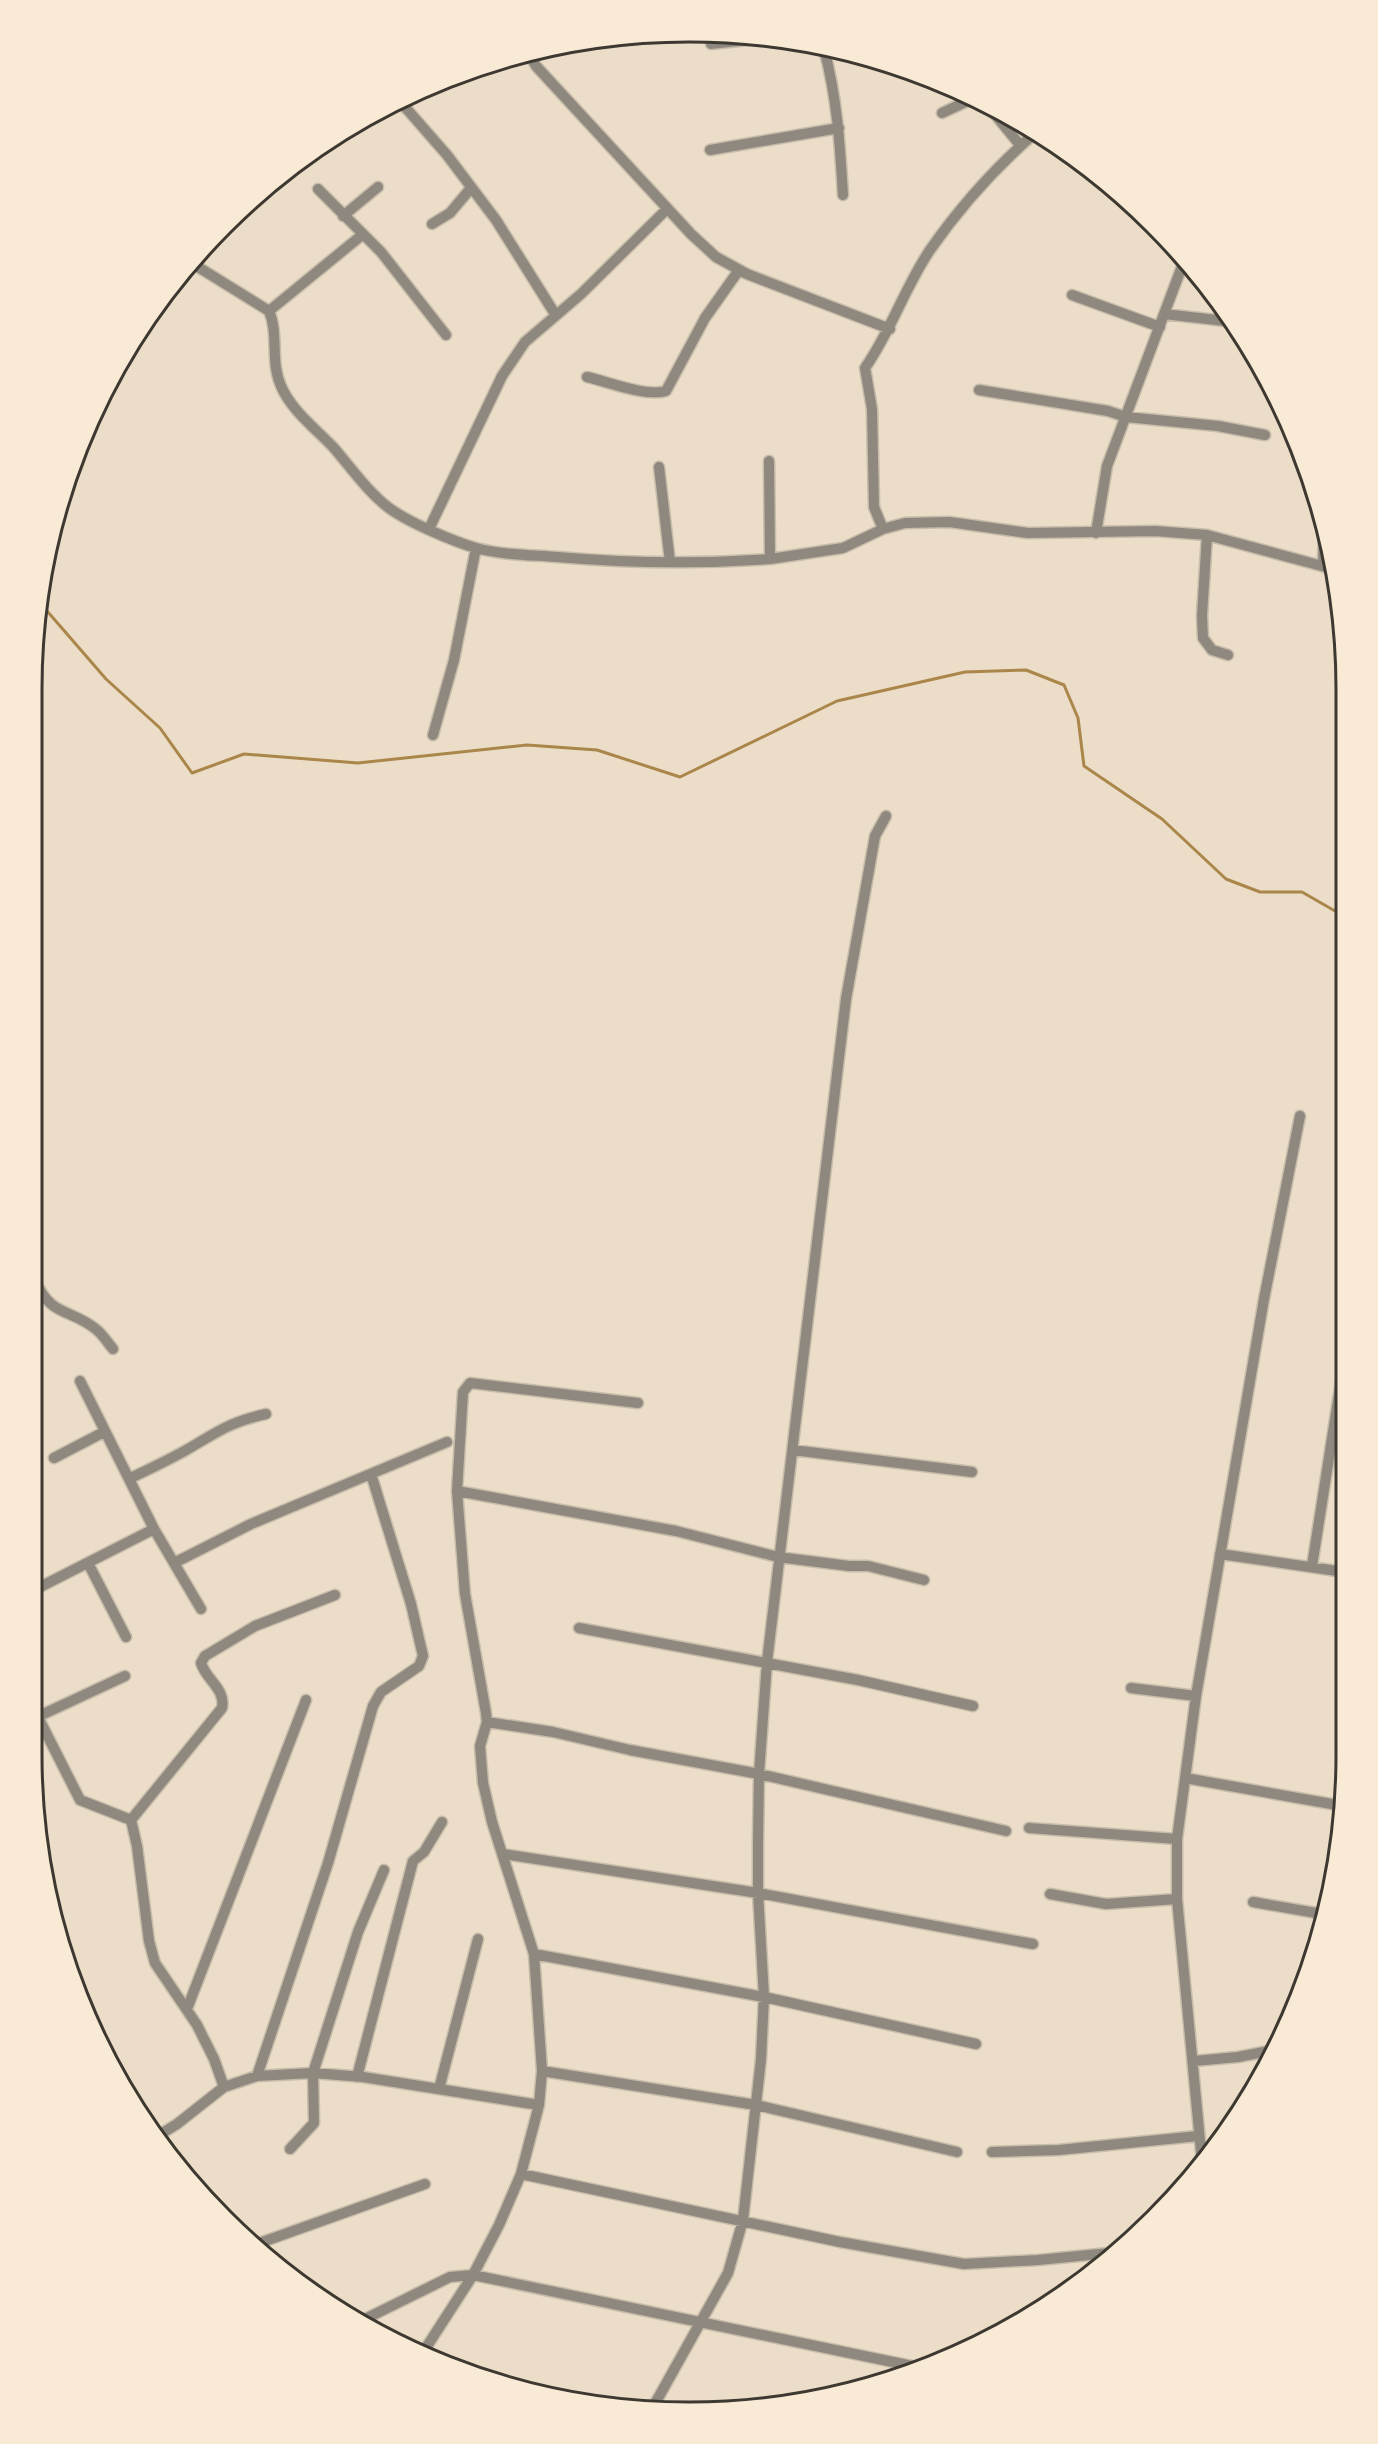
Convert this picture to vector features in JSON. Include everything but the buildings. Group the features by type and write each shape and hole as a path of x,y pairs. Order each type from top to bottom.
{"street":[{"path":"711,44 722,43"},
{"path":"826,57 839,128 843,195"},
{"path":"533,61 667,209 717,257 769,284 890,329"},
{"path":"942,113 963,103"},
{"path":"406,108 447,155 496,220 555,314"},
{"path":"1002,124 1020,146"},
{"path":"710,150 839,128"},
{"path":"883,529 874,507 872,409 865,368 890,329 930,251 976,191 1028,139"},
{"path":"344,216 378,187"},
{"path":"432,224 450,213 471,188"},
{"path":"318,189 381,252 446,335"},
{"path":"429,529 502,376 525,342 581,294 667,209"},
{"path":"269,310 362,235"},
{"path":"199,267 269,310 273,331 274,365 281,386 291,403 390,508 429,529 476,548 500,553 579,559 670,562 770,559 843,548 883,529 905,523 950,522 1028,534 1155,531 1207,535 1325,567"},
{"path":"1096,533 1107,466 1181,269"},
{"path":"587,376 643,391 658,393 666,391 705,318 739,270"},
{"path":"1072,295 1160,327"},
{"path":"1164,314 1220,320"},
{"path":"979,390 1108,411 1126,417 1218,426 1264,435"},
{"path":"769,461 770,559"},
{"path":"658,467 670,562"},
{"path":"1207,535 1202,616 1203,638 1212,651 1228,654"},
{"path":"433,735 454,660 476,548"},
{"path":"656,2401 728,2273 743,2220 756,2105 764,1997 758,1893 759,1774 766,1662 846,999 875,836 886,816"},
{"path":"1200,2151 1194,2061 1177,1899 1177,1839 1196,1696 1220,1554 1264,1299 1300,1116"},
{"path":"42,1297 49,1304 97,1330 112,1349"},
{"path":"80,1381 154,1529 201,1609"},
{"path":"427,2346 473,2275 521,2174 539,2105 542,2071 534,1954 492,1822 483,1783 480,1746 487,1722 465,1594 457,1491 464,1392 470,1383 638,1403"},
{"path":"1312,1566 1336,1413"},
{"path":"129,1479 189,1448 220,1428 240,1420 266,1414"},
{"path":"54,1458 104,1432"},
{"path":"174,1563 251,1524 447,1442"},
{"path":"793,1450 972,1472"},
{"path":"257,2076 328,1863 373,1706 381,1692 419,1666 423,1656 411,1604 371,1474"},
{"path":"457,1491 676,1531 778,1557 849,1566 868,1566 924,1580"},
{"path":"42,1586 154,1529"},
{"path":"1220,1554 1336,1570"},
{"path":"88,1563 126,1637"},
{"path":"131,1820 222,1708 224,1699 201,1663 205,1656 255,1626 335,1595"},
{"path":"579,1628 766,1662 974,1706"},
{"path":"42,1714 125,1676"},
{"path":"1131,1688 1196,1696"},
{"path":"187,2009 306,1700"},
{"path":"487,1722 553,1732 630,1750 759,1774 1006,1831"},
{"path":"42,1726 80,1800 131,1820"},
{"path":"1185,1778 1334,1804"},
{"path":"131,1820 155,1963 187,2009 214,2059 225,2086"},
{"path":"357,2077 413,1861 424,1852 442,1822"},
{"path":"1029,1828 1177,1839"},
{"path":"503,1854 758,1893 1033,1944"},
{"path":"290,2148 314,2123 313,2073 358,1932 384,1870"},
{"path":"1050,1894 1106,1904 1177,1899"},
{"path":"1253,1902 1316,1913"},
{"path":"440,2089 478,1939"},
{"path":"534,1954 764,1997 976,2044"},
{"path":"1194,2061 1263,2052"},
{"path":"542,2071 756,2105 957,2152"},
{"path":"164,2132 225,2086 257,2076 313,2073 357,2077 539,2105"},
{"path":"992,2152 1059,2150 1198,2136"},
{"path":"521,2174 840,2242 964,2264 1100,2254"},
{"path":"263,2242 425,2184"},
{"path":"369,2317 450,2277 473,2275 906,2365"}],"waterway":[{"path":"47,611 106,679 160,728 192,773 244,754 358,763 527,745 597,750 680,777 837,701 965,672 1026,670 1064,685 1078,718 1084,766 1162,819 1226,879 1260,892 1302,892 1336,912"}]}
